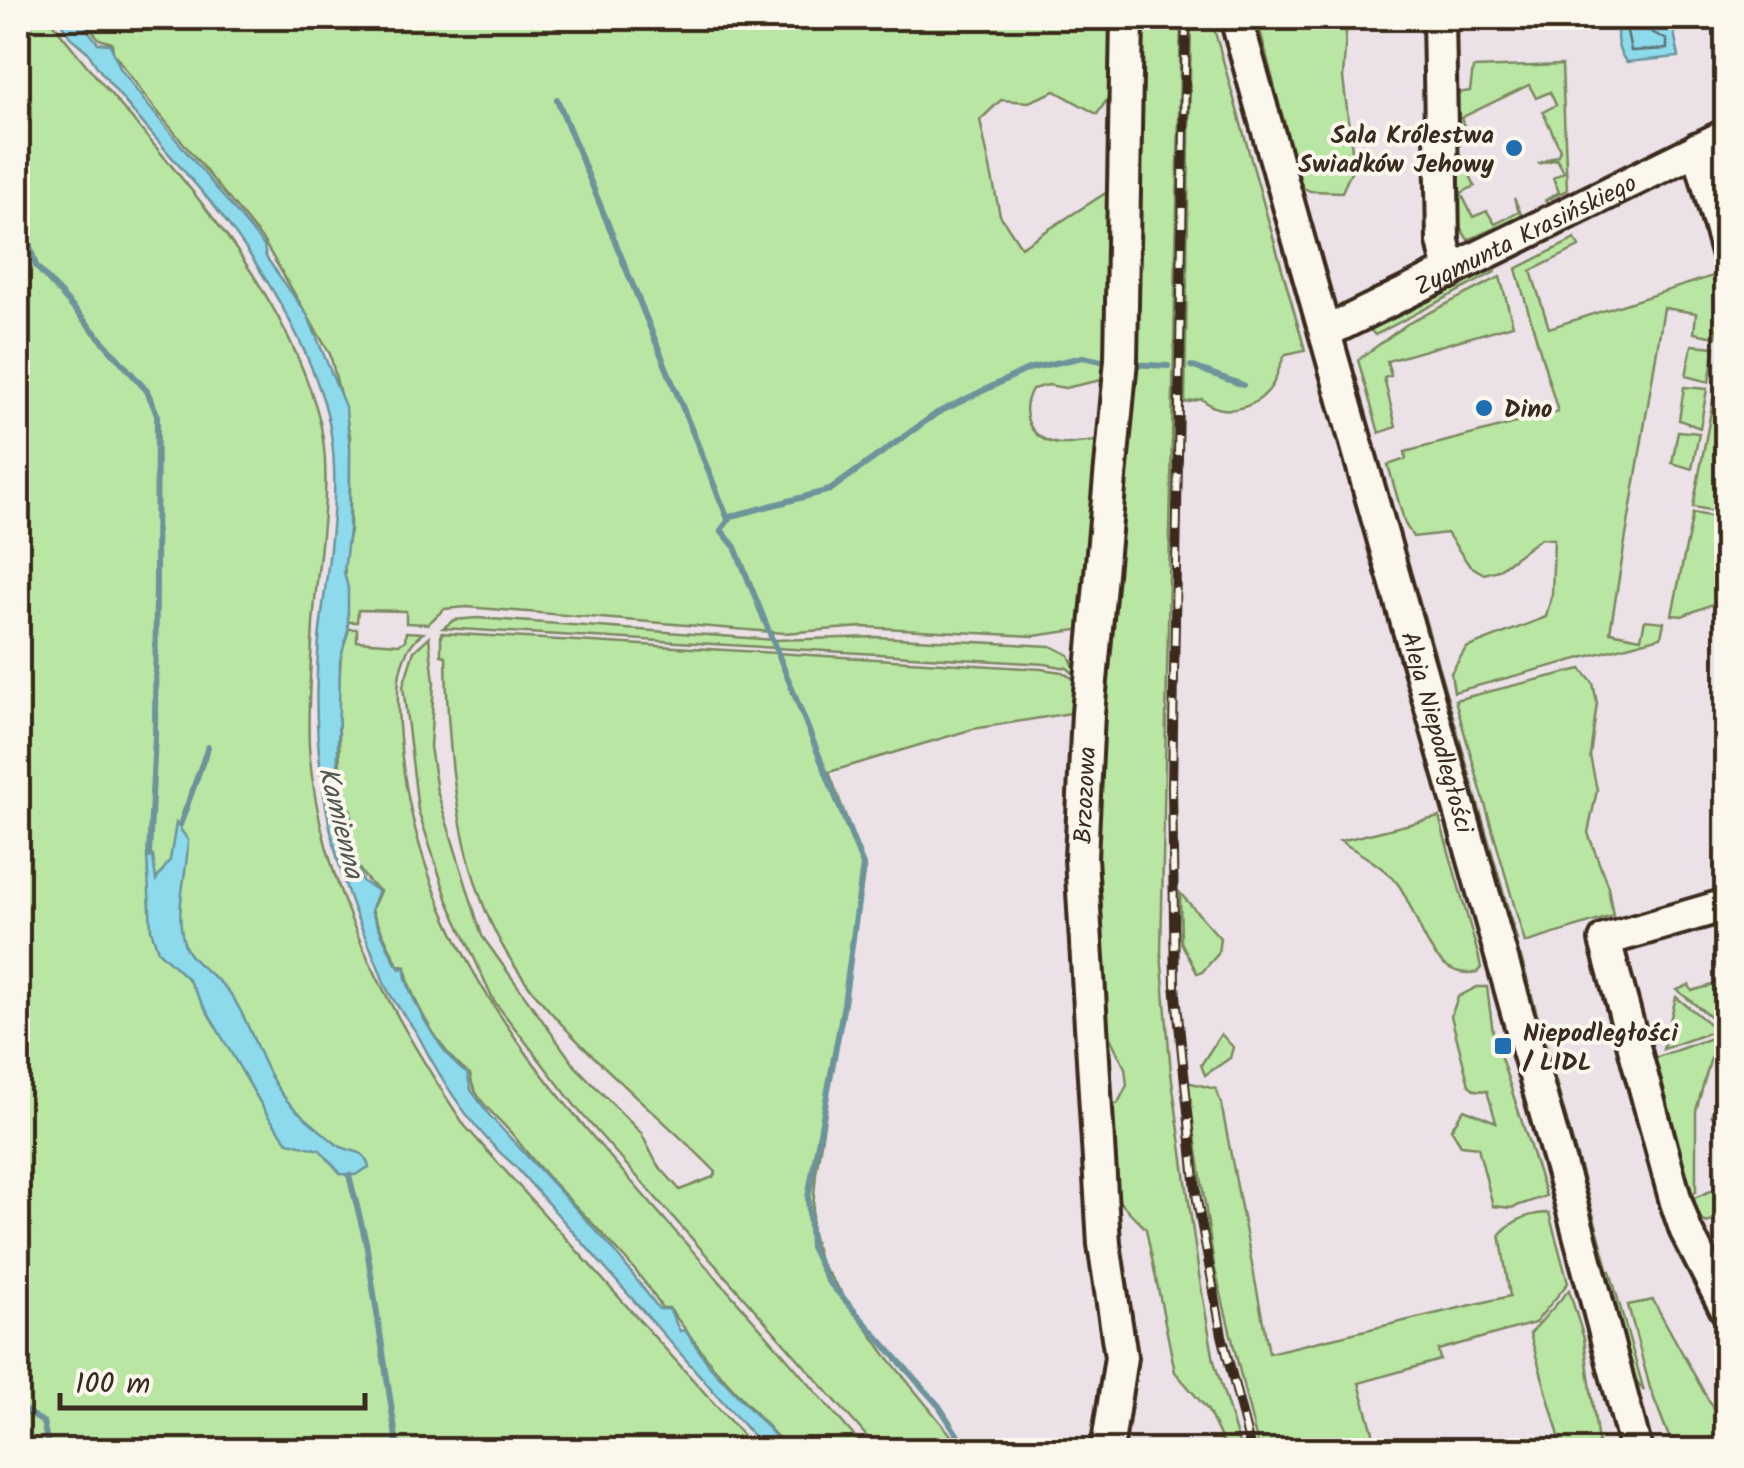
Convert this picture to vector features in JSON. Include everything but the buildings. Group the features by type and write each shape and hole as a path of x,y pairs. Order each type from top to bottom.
{"street":[{"name":"Brzozowa","path":"1107,1450 1121,1357 1104,1244 1081,858 1096,610 1121,360 1127,18"},
{"name":"Aleja Niepodległości","path":"1236,18 1569,1196 1636,1450"},
{"path":"1440,18 1442,242 1450,272"},
{"name":"Zygmunta Krasińskiego","path":"1326,332 1726,135"},
{"path":"1698,148 1726,250"},
{"path":"1726,905 1605,940 1676,1202 1686,1232 1726,1309"}],"green space":[{"path":"18,18 49,18 236,249 295,351 316,407 325,460 309,700 315,797 343,897 385,993 465,1126 756,1450 18,1450"},
{"path":"82,18 1130,18 1119,83 1097,114 1055,91 1029,102 1001,100 980,120 1000,215 1021,247 1109,191 1114,237 1106,379 1065,388 1048,385 1032,389 1026,407 1033,431 1048,441 1100,441 1084,629 1034,636 863,627 784,633 467,607 444,609 428,624 406,623 406,611 358,610 357,622 348,622 344,559 350,530 350,435 330,354 264,242 144,95 113,52 112,43 99,39"},
{"path":"1137,18 1181,18 1161,953 1171,1073 1199,1275 1214,1361 1241,1450 1227,1450 1207,1409 1175,1372 1146,1229 1110,1192 1105,1109 1118,1103 1127,1085 1125,1068 1105,1027 1094,845"},
{"path":"1191,18 1211,18 1305,350 1286,354 1268,391 1253,403 1236,409 1218,408 1202,399 1185,403"},
{"path":"1218,18 1223,18 1314,343 1311,347"},
{"path":"1257,18 1347,18 1343,78 1354,165 1342,192 1310,191 1300,186"},
{"path":"1562,65 1567,190 1544,201 1559,192 1553,178 1564,172 1557,159 1538,164 1558,155 1560,149 1543,112 1556,105 1550,92 1536,98 1529,85 1461,118 1466,132 1459,137 1458,93 1470,91 1473,68"},
{"path":"1460,154 1475,186 1461,193 1473,217 1487,211 1495,224 1519,212 1514,198 1522,216 1468,240 1458,224"},
{"path":"1575,239 1579,247 1531,271 1549,328 1716,275 1723,300 1716,337 1694,333 1696,313 1664,308 1610,632 1641,638 1645,620 1664,622 1661,637 1454,692 1451,673 1466,648 1546,617 1552,594 1554,539 1541,538 1498,570 1484,574 1469,565 1447,533 1413,537 1405,524 1388,465 1406,459 1405,452 1558,412 1516,269"},
{"path":"1488,268 1495,272 1375,335 1367,326"},
{"path":"1500,277 1513,325 1387,361 1391,376 1384,378 1396,427 1379,433 1358,360 1407,324"},
{"path":"1692,345 1715,347 1709,382 1686,376"},
{"path":"1684,387 1707,389 1700,428 1679,420"},
{"path":"1715,390 1726,400 1726,513 1693,507"},
{"path":"1678,431 1699,433 1692,469 1672,463"},
{"path":"1693,513 1726,519 1726,599 1682,616 1672,615"},
{"path":"1423,612 1517,940 1511,942 1418,613"},
{"path":"477,618 775,640 876,637 1051,646 1069,655 1078,677 1067,668 1045,664 443,628 454,620"},
{"path":"349,629 357,629 357,641 399,644 405,641 406,632 423,633 406,654 399,681 400,738 411,812 431,879 458,942 491,1001 572,1112 866,1450 789,1450 713,1366 669,1308 662,1308 629,1263 488,1109 476,1093 470,1074 450,1056 429,1026 406,967 398,965 374,915 372,909 380,891 357,865 351,810 341,803 338,703 341,654"},
{"path":"441,633 1041,669 1062,672 1077,681 1083,711 973,729 829,772 865,868 816,1173 811,1229 819,1261 885,1354 963,1450 879,1450 579,1111 494,1001 448,901 418,810 403,686 414,651 429,637 434,682 430,747 437,791 482,936 575,1066 641,1133 657,1164 680,1190 713,1177 716,1172 549,1010 506,952 489,920 458,808"},
{"path":"1581,669 1593,683 1597,703 1590,756 1597,790 1588,833 1608,887 1613,916 1525,943 1455,700"},
{"path":"1439,817 1479,958 1481,968 1477,972 1447,967 1427,943 1398,884 1379,866 1340,841"},
{"path":"1180,893 1220,938 1218,954 1202,972 1197,973 1181,942"},
{"path":"1521,957 1607,1264 1603,1265 1516,958"},
{"path":"1726,981 1721,1025 1677,990 1689,985 1692,991"},
{"path":"1477,987 1487,987 1493,1033 1546,1196 1511,1208 1493,1206 1478,1147 1461,1145 1451,1129 1464,1109 1496,1122 1487,1091 1469,1085 1451,1016 1458,997"},
{"path":"1676,997 1717,1030 1663,1049"},
{"path":"1726,1031 1726,1129 1711,1115 1722,1090 1719,1058"},
{"path":"1221,1034 1233,1047 1230,1058 1205,1075 1201,1065"},
{"path":"1711,1038 1715,1043 1696,1111 1696,1192 1680,1196 1646,1061"},
{"path":"1187,1082 1216,1089 1221,1103 1269,1353 1510,1296 1500,1234 1516,1221 1536,1214 1549,1213 1568,1283 1535,1323 1438,1350 1440,1360 1359,1383 1378,1450 1259,1450 1214,1265"},
{"path":"1726,1170 1726,1215 1707,1223 1685,1213 1680,1204 1720,1187 1718,1172"},
{"path":"1610,1271 1644,1391 1634,1378 1605,1272"},
{"path":"1569,1290 1584,1339 1599,1450 1563,1450 1530,1334"},
{"path":"1653,1300 1722,1425 1726,1450 1674,1450 1650,1388 1628,1305"}],"water":[{"name":"Kamienna","path":"58,18 78,18 98,43 110,44 120,68 142,98 264,246 266,257 308,316 346,409 350,449 344,572 348,631 340,661 337,789 341,803 351,814 349,837 362,881 378,891 371,911 395,962 400,969 405,967 418,1009 438,1042 467,1073 471,1090 490,1116 613,1249 659,1309 669,1309 680,1331 685,1330 709,1365 788,1450 763,1447 485,1137 449,1089 386,987 340,868 321,772 317,673 334,484 329,422 321,393 289,319 246,250"},
{"path":"1619,22 1654,22 1674,32 1679,57 1627,62 1619,49 1617,33"},
{"path":"176,823 188,840 180,919 188,953 232,996 284,1097 340,1147 367,1160 369,1167 355,1175 341,1174 320,1150 288,1142 268,1116 188,979 158,951 151,930 147,856 153,856 156,880 170,860"}],"waterway":[{"path":"557,99 728,519"},
{"path":"18,207 36,266 147,391 157,414 155,735 149,856"},
{"path":"967,1450 939,1406 827,1280 811,1247 808,1197 844,1004 863,865 735,547 721,530 732,516 830,490 937,413 1028,369 1083,357 1111,363"},
{"path":"1129,364 1168,366"},
{"path":"1191,366 1243,385"},
{"path":"180,825 208,747"},
{"path":"349,1175 366,1242 398,1450"},
{"path":"22,1409 43,1422 49,1450"}],"railway":[{"path":"1186,18 1172,786 1175,985 1197,1200 1222,1335 1251,1450"}],"place":[{"name":"Sala Królestwa Swiadków Jehowy","path":"1514,148"},
{"name":"Dino","path":"1484,408"},
{"name":"Niepodległości / LIDL","path":"1503,1046"}]}
